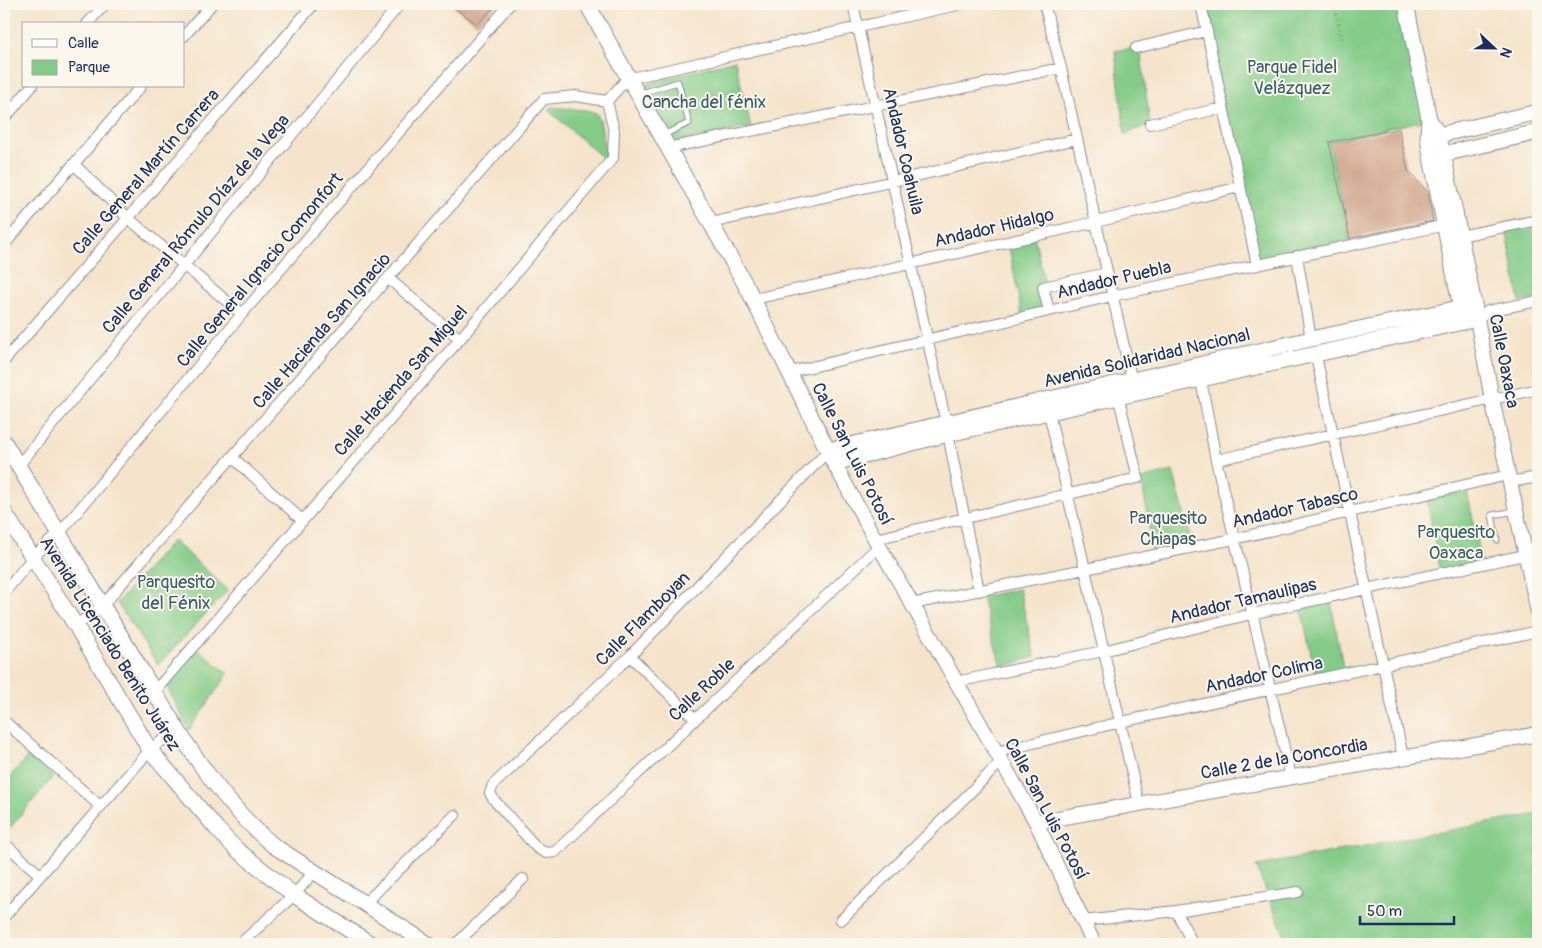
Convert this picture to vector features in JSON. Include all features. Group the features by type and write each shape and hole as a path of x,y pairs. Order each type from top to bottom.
{"main road":[{"name":"Calle San Luis Potosí","path":"587,4 627,79 754,300 831,456"},
{"name":"Calle Oaxaca","path":"1406,4 1437,155 1460,236 1473,313"},
{"path":"1433,136 1538,112"},
{"path":"1437,155 1538,132"},
{"name":"Calle Oaxaca","path":"1437,155 1446,225 1473,313"},
{"name":"Avenida Solidaridad Nacional","path":"831,456 947,428 1117,392 1311,339 1473,313"},
{"name":"Avenida Solidaridad Nacional","path":"1133,388 1201,380 1316,356 1473,313"},
{"name":"Avenida Solidaridad Nacional","path":"947,428 1049,412 1117,392"},
{"name":"Avenida Licenciado Benito Juárez","path":"4,442 58,535 177,730 230,804 251,827 274,846 428,944"},
{"name":"Avenida Licenciado Benito Juárez","path":"4,512 34,556 150,750 236,849 294,894 371,944"}],"street":[{"path":"89,22 105,4"},
{"path":"185,35 212,4"},
{"name":"Calle General Martín Carrera","path":"4,361 314,4"},
{"name":"Calle General Rómulo Díaz de la Vega","path":"18,466 400,4"},
{"name":"Calle General Ignacio Comonfort","path":"4,593 34,556 58,535 242,314 510,4"},
{"name":"Andador Coahuila","path":"853,4 928,338 978,591"},
{"path":"606,101 627,79 961,4"},
{"path":"1044,4 1061,68 1133,388"},
{"path":"1201,4 1257,265"},
{"path":"1136,48 1207,31"},
{"path":"664,142 876,106 1061,68"},
{"path":"4,119 30,88"},
{"path":"4,245 139,88"},
{"name":"Calle Hacienda San Ignacio","path":"76,626 103,606 544,99 575,96 606,101"},
{"name":"Calle Hacienda San Miguel","path":"154,692 460,339 613,158 614,131 606,101"},
{"path":"1150,124 1224,108"},
{"path":"711,223 1077,139"},
{"path":"74,164 128,218 242,314"},
{"name":"Andador Hidalgo","path":"754,300 1240,187"},
{"path":"1460,236 1538,220"},
{"name":"Andador Puebla","path":"790,372 1112,296 1446,225"},
{"path":"1297,256 1311,339"},
{"path":"1049,311 1043,287 1107,273"},
{"path":"389,279 460,339"},
{"path":"1473,313 1538,301"},
{"name":"Calle Oaxaca","path":"1473,313 1516,511 1532,554 1538,612"},
{"path":"1316,356 1403,758"},
{"path":"1201,380 1216,460 1291,777"},
{"path":"1216,460 1538,389"},
{"path":"877,543 964,518 1138,478 1117,392"},
{"path":"1049,412 1139,804"},
{"name":"Calle Flamboyan","path":"546,853 538,848 494,800 490,793 493,785 630,656 818,464 831,456"},
{"name":"Calle San Luis Potosí","path":"831,456 877,543 1036,822 1094,944"},
{"path":"233,458 302,520"},
{"name":"Andador Tabasco","path":"912,604 1234,539 1350,511 1509,479 1538,476"},
{"name":"Calle Roble","path":"546,853 555,852 877,543"},
{"name":"Andador Tamaulipas","path":"956,682 1103,651 1251,614 1532,554"},
{"name":"Andador Colima","path":"999,757 1121,722 1538,631"},
{"path":"630,656 695,719"},
{"path":"4,721 100,806"},
{"path":"4,917 150,750 177,730"},
{"name":"Calle 2 de la Concordia","path":"1036,822 1538,734"},
{"path":"840,920 999,757"},
{"path":"365,903 455,815"},
{"path":"4,843 40,875"},
{"path":"240,944 294,894 314,872"},
{"path":"456,944 523,879"},
{"path":"1083,921 1176,910 1298,892"},
{"path":"1176,910 1193,944"}],"lane":[{"path":"636,94 678,82 689,123 664,142"},
{"path":"1497,540 1492,515 1516,511"}],"path":[{"path":"1334,4 1344,48"}],"green space":[{"name":"Parque Fidel Velázquez","path":"1201,4 1406,4 1429,119 1329,142 1351,245 1257,265"},
{"path":"1140,47 1150,124 1125,134 1115,51"},
{"name":"Cancha del fénix","path":"735,60 751,127 670,143 643,85"},
{"path":"551,107 585,110 596,113 600,120 606,155 604,159 548,110"},
{"path":"1538,224 1538,298 1520,302 1506,230"},
{"path":"1034,235 1050,309 1022,316 1008,241"},
{"name":"Parquesito Chiapas","path":"1173,471 1192,544 1152,552 1142,479"},
{"name":"Parquesito Oaxaca","path":"1466,486 1482,563 1440,573 1426,494"},
{"name":"Parquesito del Fénix","path":"173,540 228,590 158,665 117,603"},
{"path":"1019,589 1035,657 1001,667 982,597"},
{"path":"1331,602 1344,672 1316,677 1301,608"},
{"path":"197,648 228,674 189,730 166,685"},
{"path":"28,756 53,777 9,829 4,824 4,784"},
{"path":"1538,814 1538,944 1288,944 1256,866"}],"building":[{"path":"449,4 497,4 477,24"},
{"path":"1399,129 1408,171 1428,192 1433,221 1350,238 1329,142"}]}
